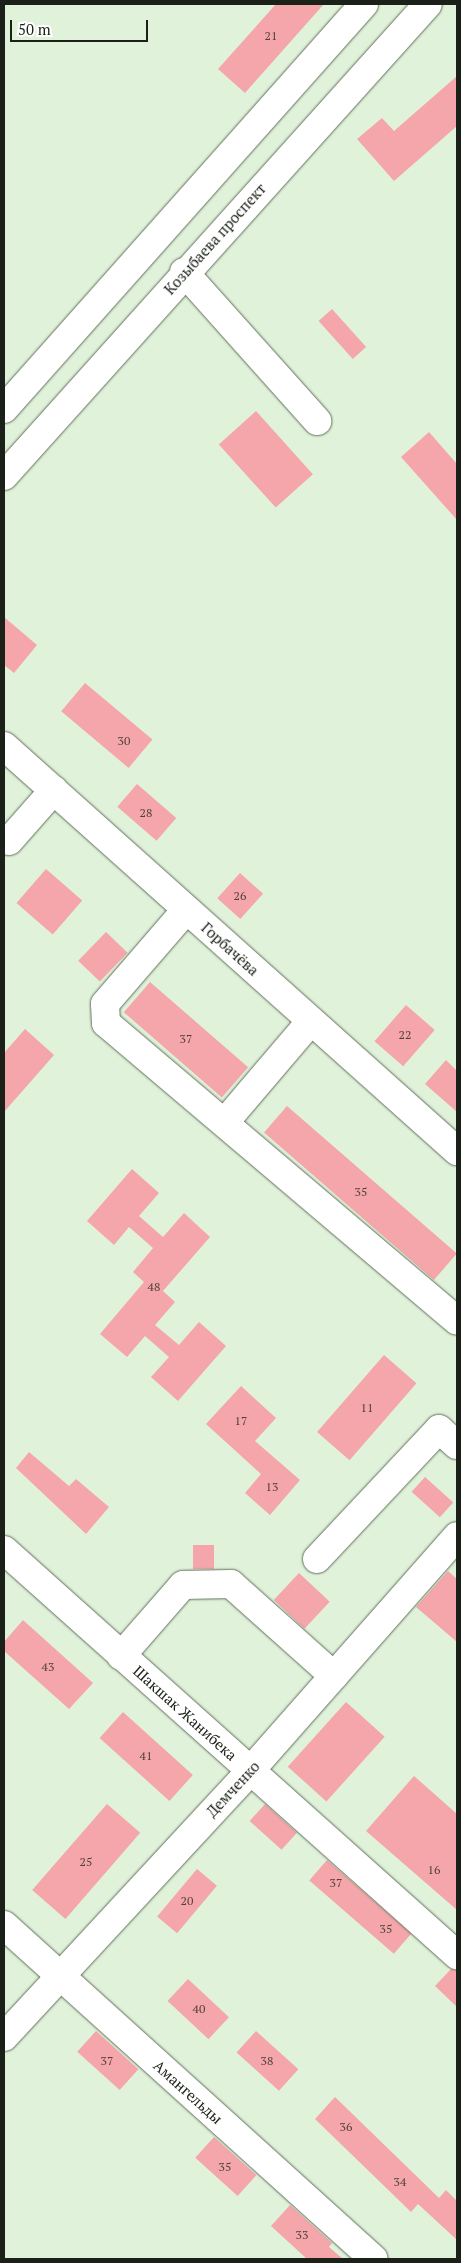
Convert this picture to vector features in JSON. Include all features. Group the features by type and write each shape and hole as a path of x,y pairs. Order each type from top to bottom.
{"street":[{"path":"4,409 364,4"},
{"name":"Козыбаева проспект","path":"4,476 184,272 428,4"},
{"path":"184,272 317,421"},
{"name":"Горбачёва","path":"4,746 310,1022 457,1151"},
{"path":"9,841 54,790"},
{"path":"186,910 105,1004 106,1023 225,1122 457,1321"},
{"path":"225,1122 310,1022"},
{"path":"317,1559 439,1429 457,1445"},
{"name":"Шакшак Жанибека","path":"4,1550 457,1955"},
{"name":"Демченко","path":"4,2037 250,1771 334,1676 453,1551"},
{"path":"121,1656 182,1585 231,1584 334,1676"},
{"name":"Амангельды","path":"4,1925 373,2259"}],"building":[{"path":"276,4 324,4 245,93 218,69"},
{"path":"457,76 457,126 394,181 357,139 382,118 394,131"},
{"path":"332,309 366,347 353,359 319,321"},
{"path":"256,411 313,474 276,508 219,444"},
{"path":"429,432 457,464 457,520 401,457"},
{"path":"4,617 37,645 14,673 4,665"},
{"path":"85,683 152,740 129,768 61,711"},
{"path":"137,784 176,818 157,841 117,807"},
{"path":"46,869 82,900 53,934 16,903"},
{"path":"240,873 263,894 240,919 217,898"},
{"path":"106,932 128,953 100,982 78,961"},
{"path":"150,982 248,1067 222,1097 124,1012"},
{"path":"406,1005 435,1030 403,1066 375,1041"},
{"path":"25,1029 54,1055 4,1112 4,1053"},
{"path":"446,1060 457,1071 457,1112 425,1084"},
{"path":"287,1106 457,1254 434,1280 264,1132"},
{"path":"132,1169 159,1193 139,1216 163,1237 184,1213 210,1237 163,1291 175,1302 155,1325 179,1345 199,1322 226,1346 178,1401 151,1377 169,1357 145,1336 127,1357 100,1334 144,1282 133,1272 153,1248 129,1227 114,1245 87,1221"},
{"path":"384,1355 416,1383 350,1460 317,1432"},
{"path":"241,1386 276,1418 255,1441 300,1480 270,1515 245,1493 261,1474 206,1424"},
{"path":"29,1452 69,1486 76,1479 109,1507 86,1534 16,1468"},
{"path":"425,1477 453,1502 440,1517 412,1492"},
{"path":"193,1545 214,1545 214,1569 193,1569"},
{"path":"448,1571 457,1579 457,1642 416,1607"},
{"path":"299,1573 330,1602 304,1629 274,1600"},
{"path":"23,1620 93,1683 69,1709 4,1651 4,1642"},
{"path":"346,1702 385,1737 326,1801 288,1767"},
{"path":"123,1712 193,1775 169,1801 100,1738"},
{"path":"414,1776 457,1814 457,1910 366,1831"},
{"path":"107,1804 140,1833 65,1919 32,1890"},
{"path":"265,1804 297,1833 282,1850 250,1821"},
{"path":"327,1860 412,1933 394,1954 309,1880"},
{"path":"197,1869 217,1886 177,1933 157,1916"},
{"path":"451,1969 457,1970 457,2007 435,1986"},
{"path":"188,1979 229,2017 208,2039 168,2001"},
{"path":"96,2031 138,2069 120,2090 77,2052"},
{"path":"256,2031 298,2069 279,2091 237,2053"},
{"path":"335,2097 439,2198 446,2190 457,2201 457,2240 418,2204 411,2212 315,2119"},
{"path":"214,2137 256,2175 238,2196 195,2158"},
{"path":"290,2205 332,2243 329,2247 343,2259 307,2259 271,2226"}]}
